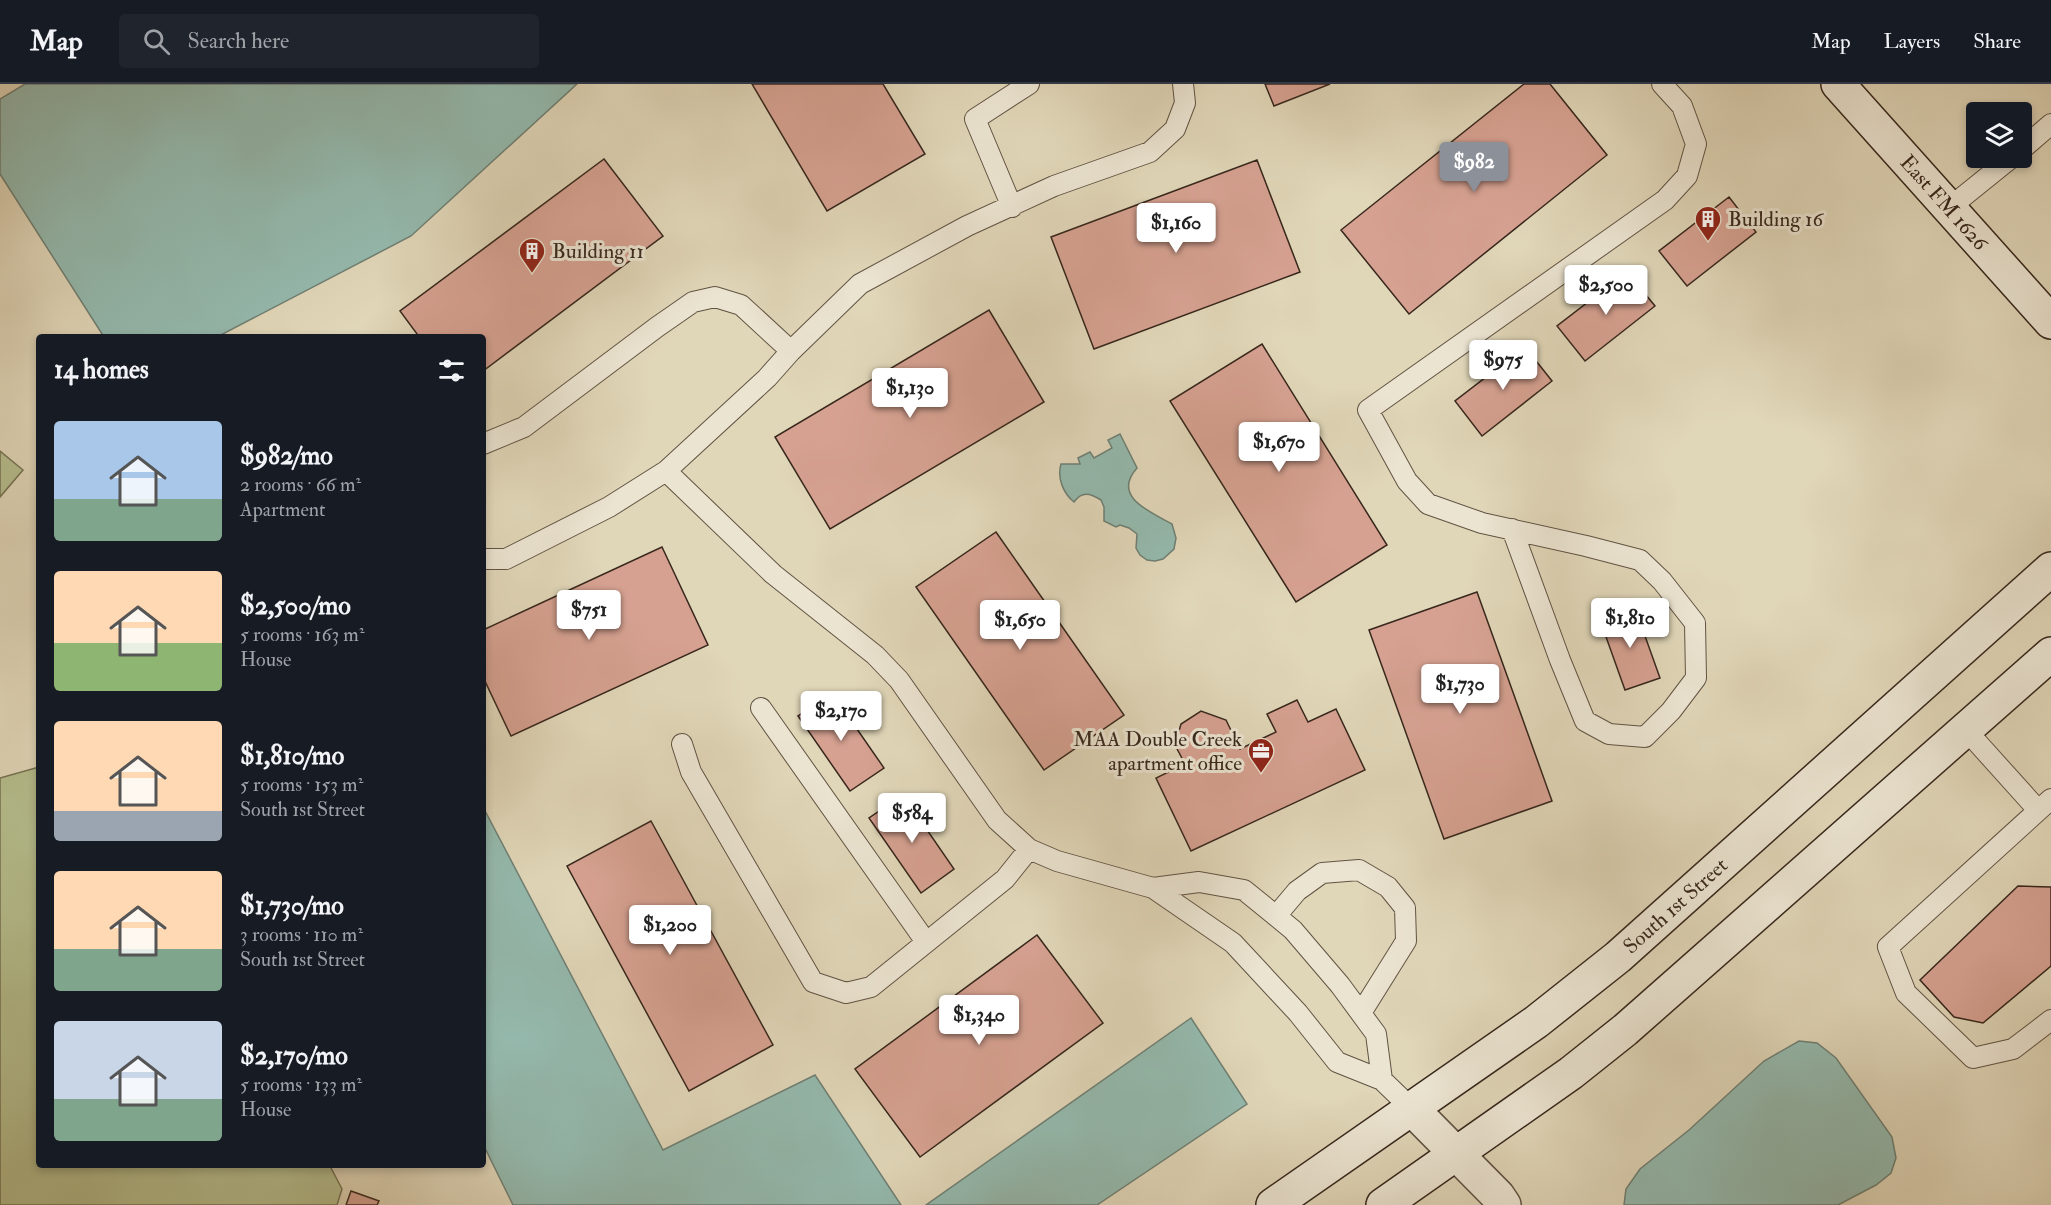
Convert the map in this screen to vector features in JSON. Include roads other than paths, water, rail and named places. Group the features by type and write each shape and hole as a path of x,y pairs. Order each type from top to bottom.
{"main road":[{"name":"East FM 1626","path":"1838,84 2051,322"},
{"name":"South 1st Street","path":"1273,1205 1536,1022 1618,957 2051,569"},
{"path":"1383,1205 1571,1073 1625,1030 2051,654"},
{"path":"1412,1109 1498,1196 1504,1205"}],"lane":[{"path":"1012,207 975,119 1029,84"},
{"path":"486,559 506,559 609,507 666,471 767,378 791,351 860,284 967,226 1054,186 1149,152 1175,129 1185,103 1183,84"},
{"path":"1512,529 1585,721 1609,734 1645,737 1671,711 1696,678 1695,623 1662,581 1640,560 1586,546 1512,529 1482,523 1428,504 1407,481 1368,410 1665,200 1688,176 1696,144 1682,106 1662,84"},
{"path":"2032,140 2051,124"},
{"path":"1949,208 1999,168"},
{"path":"486,443 524,428 693,302 715,297 741,305 791,351"},
{"path":"666,471 773,574 875,655 899,680 997,820 1029,849 1057,861 1153,888 1233,943 1298,1012 1337,1062 1382,1080 1412,1109"},
{"path":"760,708 926,942"},
{"path":"1966,730 2045,805 1888,947 1906,993 1973,1058 2013,1049 2051,1020"},
{"path":"682,744 691,772 813,981 846,993 871,987 1005,879 1029,849"},
{"path":"1276,916 1297,891 1322,873 1359,870 1388,887 1406,908 1406,941 1361,1013"},
{"path":"1153,888 1199,882 1244,890 1293,930 1340,985 1376,1034 1382,1080"}],"water":[{"path":"25,84 577,84 411,236 223,334 102,334 0,174 0,99"},
{"path":"1120,434 1137,468 1130,478 1131,495 1145,509 1172,524 1176,538 1174,549 1163,559 1147,560 1136,548 1137,534 1129,528 1120,525 1116,527 1104,521 1104,507 1101,500 1086,494 1074,502 1062,485 1061,464 1080,464 1078,458 1090,452 1094,458 1112,448 1108,440"},
{"path":"486,813 663,1150 815,1075 901,1205 513,1205 486,1150"},
{"path":"1191,1018 1247,1104 1097,1205 926,1205"},
{"path":"1799,1041 1817,1043 1836,1058 1892,1137 1896,1158 1891,1173 1876,1185 1838,1205 1624,1205 1626,1189 1640,1169 1689,1130 1764,1061"}],"place":[{"name":"Building 16","path":"1708,242"},
{"name":"Building 11","path":"532,274"},
{"name":"MAA Double Creek apartment office","path":"1261,774"}]}
